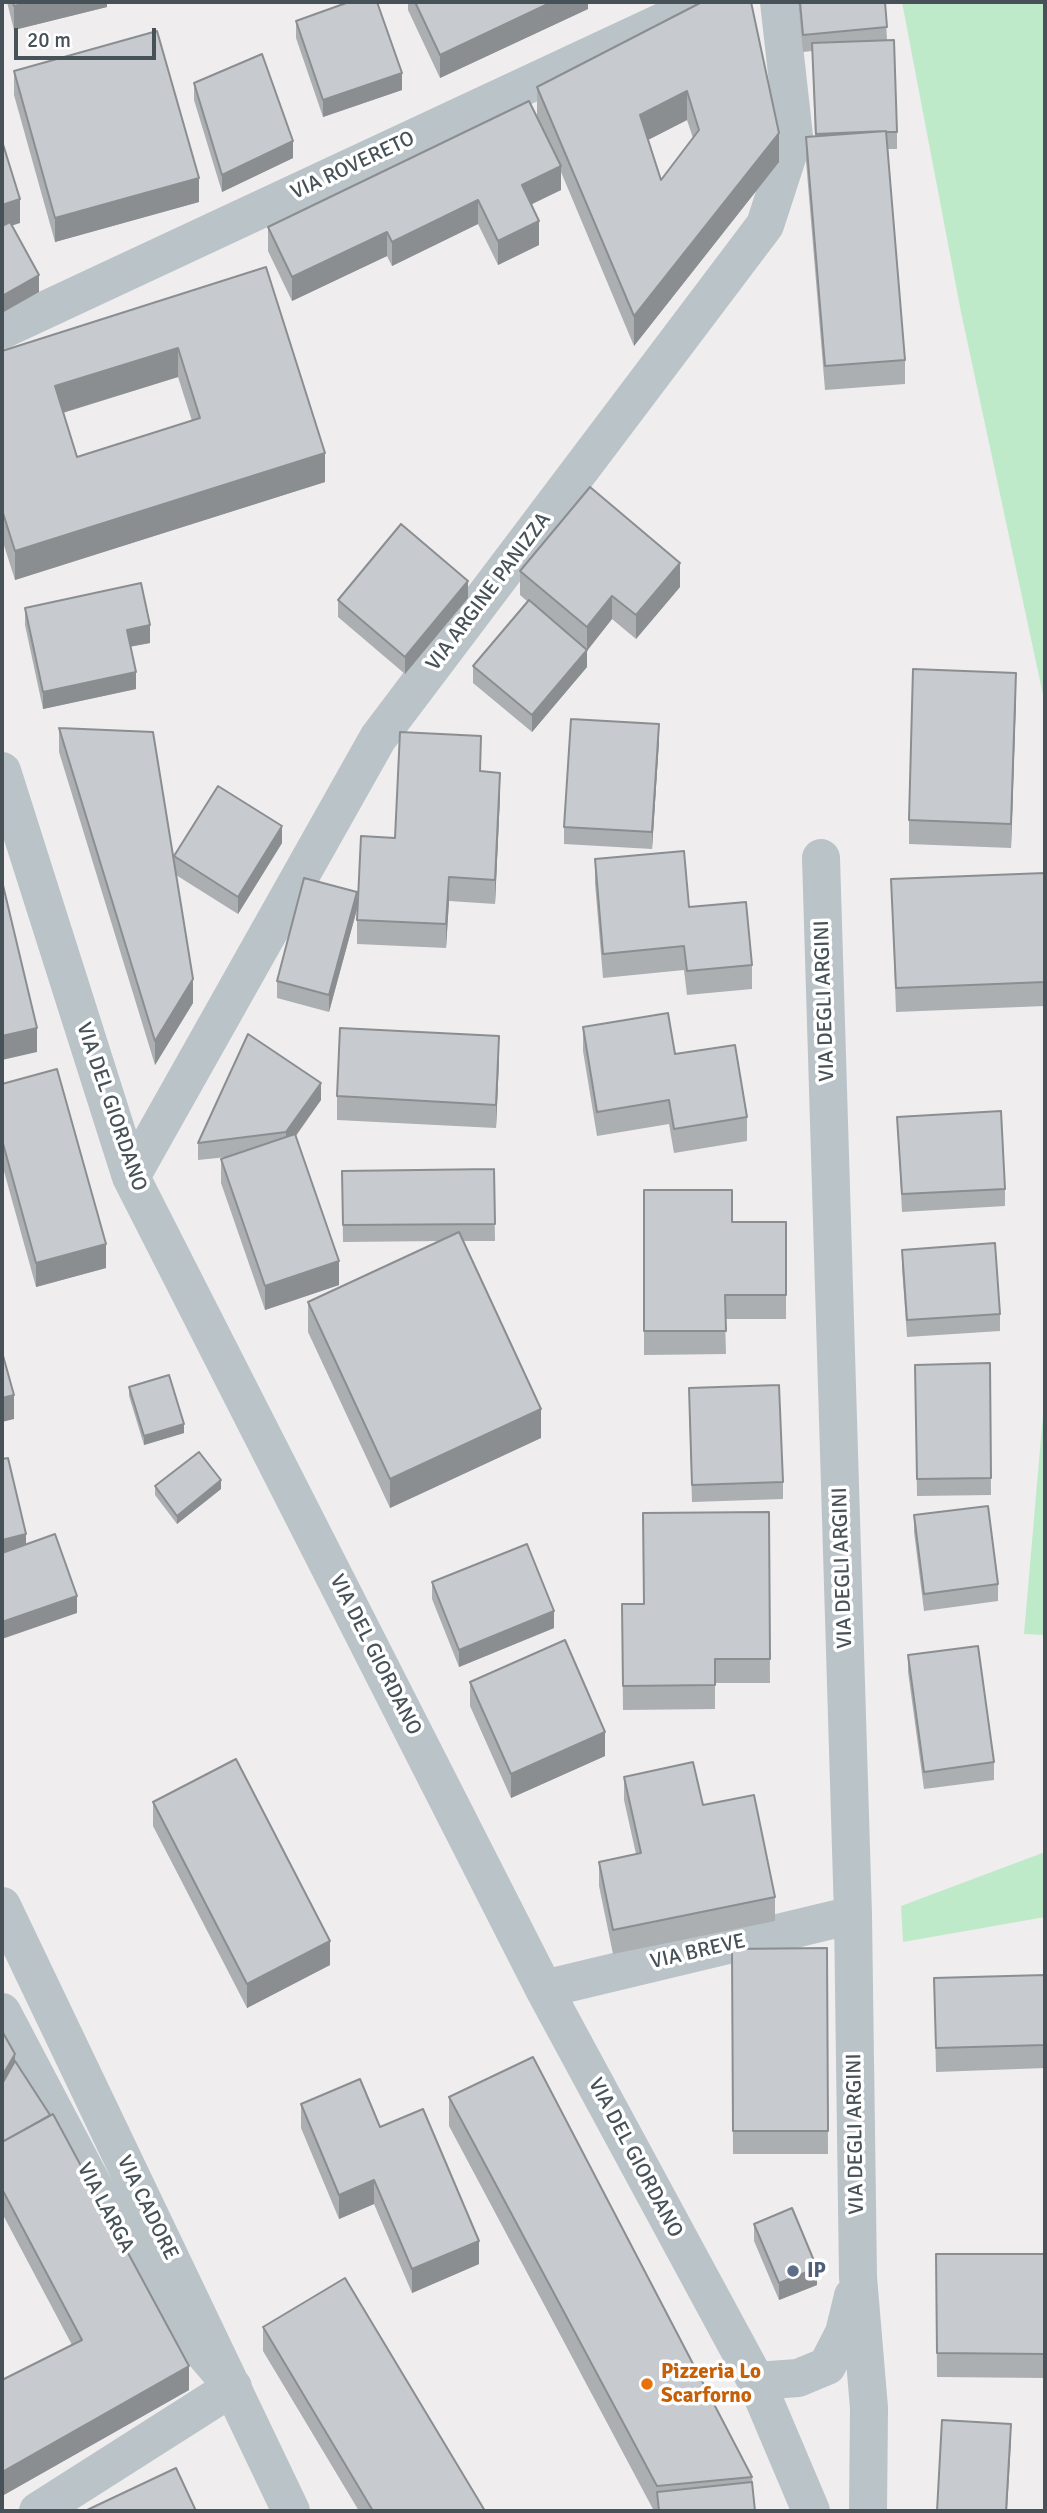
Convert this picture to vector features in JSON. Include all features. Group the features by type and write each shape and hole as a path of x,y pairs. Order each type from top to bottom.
{"street":[{"name":"VIA ROVERETO","path":"2,330 705,2"},
{"name":"VIA ARGINE PANIZZA","path":"131,1177 378,738 765,225 793,136 779,2"},
{"name":"VIA DEL GIORDANO","path":"2,771 131,1177 544,1989 756,2381 811,2511"},
{"name":"VIA DEGLI ARGINI","path":"821,858 853,1915 858,2277 869,2408 868,2511"},
{"name":"VIA CADORE","path":"2,1906 291,2511"},
{"name":"VIA BREVE","path":"544,1989 853,1915"},
{"name":"VIA LARGA","path":"2,2012 145,2284 233,2387"},
{"name":"VIA DEGLI ARGINI","path":"756,2381 798,2378 827,2366 844,2333 858,2277"},
{"path":"38,2511 233,2387"}],"green space":[{"path":"902,2 1045,2 1045,704 961,312"},
{"path":"1045,1392 1045,1635 1024,1634"},
{"path":"1045,1852 1045,1917 903,1942 901,1906"}],"building":[{"path":"13,2 31,2 14,6"},
{"path":"349,2 377,2 402,73 323,100 296,21"},
{"path":"415,2 552,2 440,55"},
{"path":"702,2 751,2 779,133 634,316 537,87","holes":["687,91 699,130 661,180 640,115"]},
{"path":"800,2 885,2 887,27 803,35"},
{"path":"157,31 199,178 55,218 14,71"},
{"path":"894,40 897,132 816,134 812,43"},
{"path":"262,54 293,141 222,175 194,83"},
{"path":"529,101 561,166 522,185 539,221 498,241 478,200 392,242 387,232 292,277 268,227"},
{"path":"886,131 905,360 825,366 806,137"},
{"path":"2,141 20,199 2,205"},
{"path":"10,222 39,275 2,296 2,226"},
{"path":"266,267 325,453 15,551 2,510 2,351","holes":["178,348 200,418 77,457 55,386"]},
{"path":"590,487 680,563 636,615 612,596 587,627 520,571"},
{"path":"401,524 468,581 405,657 338,600"},
{"path":"141,583 150,625 127,630 136,672 43,692 25,608"},
{"path":"529,600 587,650 532,715 473,666"},
{"path":"913,669 1016,673 1011,824 909,820"},
{"path":"571,719 659,724 652,832 564,827"},
{"path":"59,728 153,732 193,979 155,1041"},
{"path":"400,732 481,736 480,771 500,773 495,880 449,877 446,924 357,920 361,836 395,838"},
{"path":"218,786 282,826 238,897 174,856"},
{"path":"684,851 689,907 746,902 752,965 687,971 684,946 603,954 595,859"},
{"path":"1045,873 1045,982 896,988 891,879"},
{"path":"304,878 357,892 329,995 277,981"},
{"path":"2,881 37,1028 2,1036"},
{"path":"668,1013 675,1054 735,1045 747,1117 674,1129 669,1100 597,1112 583,1027"},
{"path":"340,1028 499,1036 496,1105 337,1096"},
{"path":"248,1034 321,1083 286,1132 198,1143"},
{"path":"57,1069 106,1244 36,1263 2,1140 2,1084"},
{"path":"1001,1111 1005,1189 902,1194 897,1117"},
{"path":"295,1134 339,1261 265,1286 221,1159"},
{"path":"494,1169 495,1224 343,1225 342,1171"},
{"path":"644,1190 732,1190 732,1222 786,1222 786,1295 725,1295 726,1331 644,1331"},
{"path":"459,1232 541,1409 390,1479 308,1302"},
{"path":"995,1243 1000,1314 907,1320 902,1250"},
{"path":"2,1352 14,1395 2,1398"},
{"path":"990,1363 991,1478 917,1479 915,1365"},
{"path":"169,1375 184,1424 144,1436 129,1387"},
{"path":"779,1385 783,1482 692,1485 689,1388"},
{"path":"199,1452 221,1480 177,1516 155,1486"},
{"path":"8,1458 26,1534 2,1540 2,1459"},
{"path":"988,1506 998,1584 924,1594 914,1515"},
{"path":"769,1512 770,1659 715,1659 715,1685 623,1686 622,1604 644,1604 643,1513"},
{"path":"55,1534 77,1596 2,1622 2,1553"},
{"path":"527,1544 554,1611 459,1650 432,1582"},
{"path":"565,1640 605,1732 511,1774 470,1682"},
{"path":"978,1646 994,1762 924,1772 908,1655"},
{"path":"236,1759 330,1941 247,1984 153,1802"},
{"path":"693,1762 703,1805 754,1795 775,1897 613,1930 599,1862 641,1853 624,1777"},
{"path":"827,1948 828,2131 733,2131 732,1949"},
{"path":"1045,1975 1045,2045 936,2048 934,1978"},
{"path":"2,2031 15,2054 2,2076"},
{"path":"533,2057 752,2477 657,2486 449,2097"},
{"path":"15,2061 50,2115 2,2142 2,2084"},
{"path":"360,2079 380,2127 423,2109 479,2241 412,2269 374,2180 339,2195 301,2104"},
{"path":"53,2114 189,2366 2,2472 2,2380 82,2340 2,2189 2,2142"},
{"path":"792,2208 817,2268 779,2283 754,2224"},
{"path":"936,2254 1045,2254 1045,2354 937,2353"},
{"path":"345,2278 485,2511 373,2511 263,2327"},
{"path":"942,2420 1011,2424 1006,2511 937,2511"},
{"path":"176,2468 196,2511 85,2511"},
{"path":"752,2482 755,2511 659,2511 657,2492"}],"place":[{"name":"IP","path":"793,2271"},
{"name":"Pizzeria Lo Scarforno","path":"647,2384"}]}
